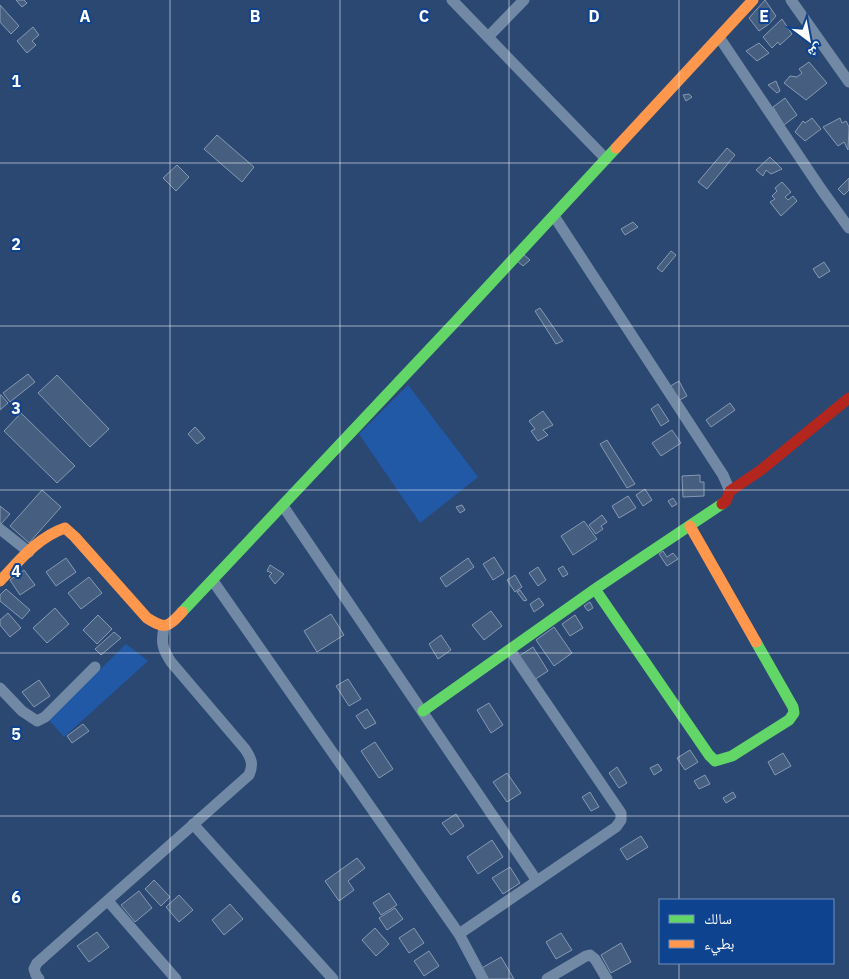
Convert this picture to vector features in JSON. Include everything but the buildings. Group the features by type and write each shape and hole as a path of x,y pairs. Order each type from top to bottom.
{"street":[{"path":"452,0 606,159"},
{"path":"488,37 524,0"},
{"path":"0,581 42,539 56,530 64,528 75,537 147,618 158,626 170,625 554,216 753,0"},
{"path":"791,0 849,82"},
{"path":"719,37 849,228"},
{"path":"554,216 685,420 723,475 730,492"},
{"path":"423,711 596,589 726,501 730,492 761,470 849,398"},
{"path":"283,506 537,881"},
{"path":"596,589 709,755 716,761 732,756 788,720 794,713 793,707 690,526"},
{"path":"0,529 29,552"},
{"path":"213,581 459,934 483,979"},
{"path":"39,979 34,969 37,963 249,774 252,768 250,756 241,744 170,662 162,641 164,627"},
{"path":"459,934 616,827 621,820 621,813 510,650"},
{"path":"0,688 22,711 37,721 45,717 95,668"},
{"path":"193,824 333,979"},
{"path":"108,901 176,979"},
{"path":"547,979 590,955 595,959 607,979"}],"shaded area":[{"path":"408,385 478,477 420,523 359,434"},
{"path":"126,644 148,661 64,737 49,720"}],"traffic: fast":[{"path":"182,612 616,148"},
{"path":"423,711 598,587 722,504"},
{"path":"595,589 715,761 732,756 789,720 794,713 793,707 756,642"}],"traffic: slow":[{"path":"616,148 753,0"},
{"path":"690,526 756,642"},
{"path":"0,581 38,543 65,528 147,618 166,625 170,624 182,612"}],"traffic: jam":[{"path":"722,504 726,501 730,491 761,470 849,398"}]}
